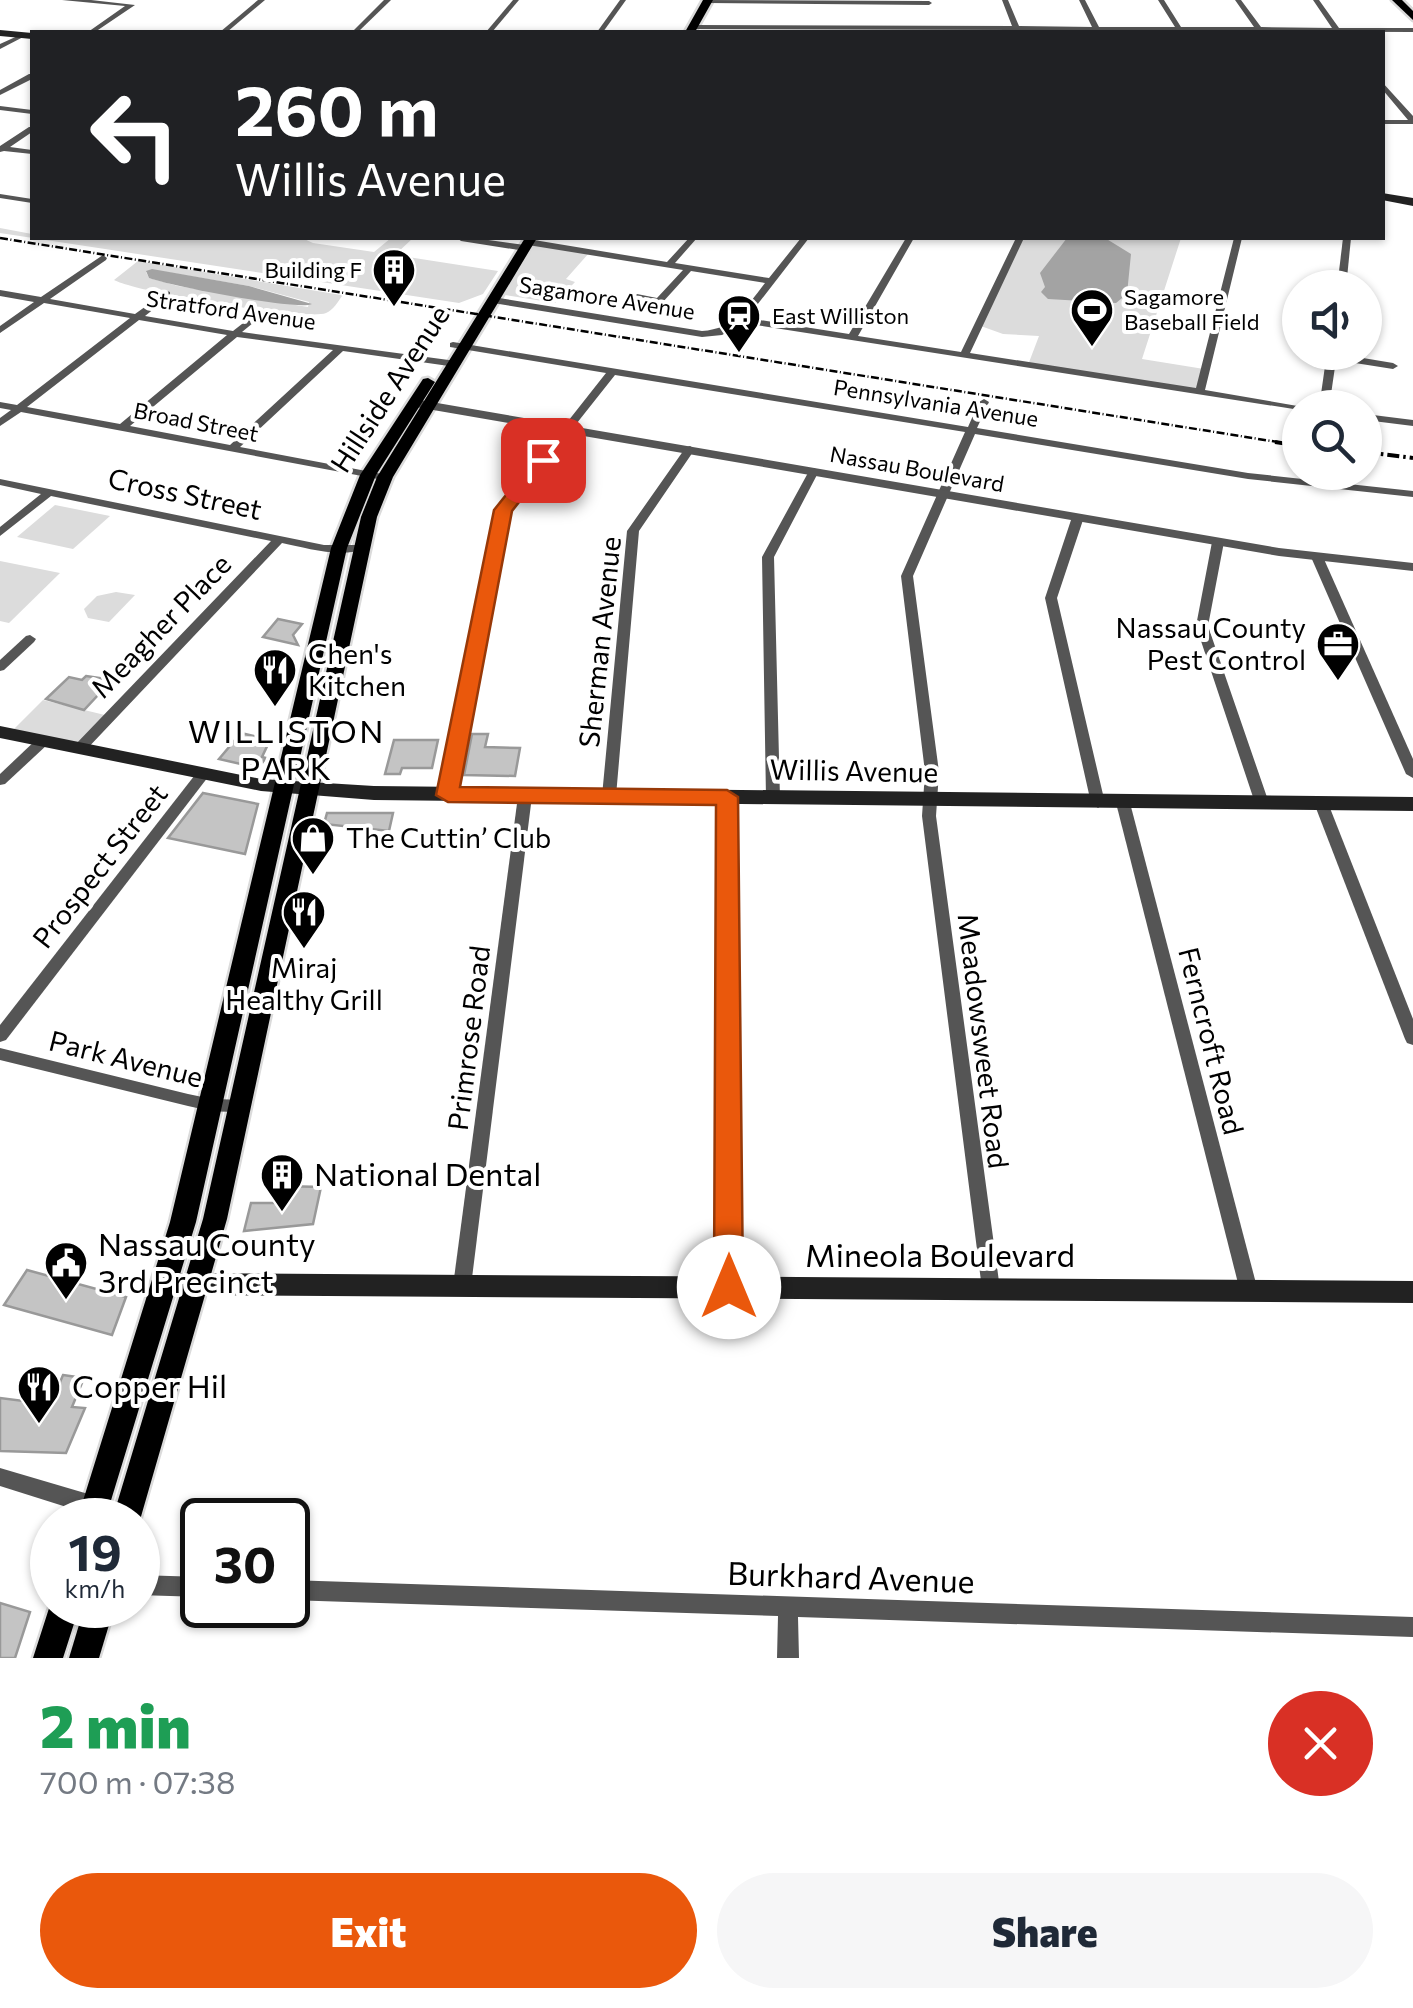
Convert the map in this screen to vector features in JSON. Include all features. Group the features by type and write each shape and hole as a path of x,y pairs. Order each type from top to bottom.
{"main road":[{"path":"691,30 708,0"},
{"path":"1398,0 1413,17"},
{"path":"0,33 28,35"},
{"path":"1385,197 1413,202"},
{"name":"Hillside Avenue","path":"133,1498 198,1284 241,1104 339,548 376,476 528,243"},
{"name":"Hillside Avenue","path":"98,1498 167,1284 376,476"},
{"name":"Willis Avenue","path":"0,732 203,774 296,788 448,795 1413,804"},
{"name":"Mineola Boulevard","path":"167,1284 1413,1292"},
{"path":"48,1658 58,1628"},
{"path":"84,1658 93,1628"}],"street":[{"path":"65,0 136,3"},
{"path":"225,30 262,0"},
{"path":"357,30 388,0"},
{"path":"490,30 516,0"},
{"path":"601,30 623,0"},
{"path":"708,0 928,1 936,30"},
{"path":"1005,0 1017,30"},
{"path":"1082,0 1097,30"},
{"path":"1161,0 1179,30"},
{"path":"1238,0 1259,30"},
{"path":"1316,0 1338,30"},
{"path":"812,2 816,28"},
{"path":"94,30 136,3"},
{"path":"691,30 896,30"},
{"path":"1385,30 1413,30"},
{"path":"0,47 28,35"},
{"path":"0,93 30,77"},
{"path":"1385,88 1413,121"},
{"path":"0,108 30,112"},
{"path":"1385,122 1413,121"},
{"path":"1,148 30,130"},
{"path":"1,148 30,152"},
{"path":"0,196 30,200"},
{"path":"488,240 770,282"},
{"path":"670,265 691,240"},
{"path":"740,320 804,240"},
{"path":"852,338 909,240"},
{"path":"964,355 1019,240"},
{"path":"1200,391 1238,240"},
{"path":"1344,270 1348,240"},
{"path":"0,330 103,258"},
{"path":"637,297 659,301 689,268"},
{"name":"Stratford Avenue","path":"0,293 235,334 448,363"},
{"path":"0,422 167,294"},
{"name":"Sagamore Avenue","path":"492,301 706,334 729,329 740,320 1282,404"},
{"path":"122,428 261,312"},
{"name":"Pennsylvania Avenue","path":"460,346 1248,476 1413,494"},
{"path":"232,449 342,347"},
{"path":"1382,364 1393,366"},
{"path":"448,795 503,510 614,370"},
{"name":"Meadowsweet Road","path":"984,402 907,576 932,772 929,816 990,1289"},
{"name":"Nassau Boulevard","path":"422,404 1218,542 1317,558 1413,566"},
{"name":"Broad Street","path":"0,405 376,476"},
{"path":"1382,419 1413,423"},
{"name":"Sherman Avenue","path":"609,796 633,531 690,449"},
{"path":"772,798 768,557 814,471"},
{"name":"Cross Street","path":"0,482 280,538 360,548"},
{"path":"0,533 49,492"},
{"path":"1078,517 1052,598 1098,803"},
{"name":"Meagher Place","path":"79,748 280,538"},
{"path":"1218,542 1202,626 1262,803"},
{"path":"1317,558 1413,774"},
{"path":"0,667 30,639"},
{"path":"0,781 43,741"},
{"name":"Prospect Street","path":"0,1036 203,774"},
{"name":"Primrose Road","path":"462,1286 526,796"},
{"path":"727,797 729,1287"},
{"name":"Ferncroft Road","path":"1124,803 1249,1291"},
{"path":"1322,804 1413,1039"},
{"name":"Park Avenue","path":"0,1054 212,1105 241,1104"},
{"path":"0,1477 54,1498"},
{"name":"Burkhard Avenue","path":"310,1591 1413,1627"},
{"path":"788,1606 788,1658"}],"shaded area":[{"path":"0,228 30,234 30,238 0,233"},
{"path":"46,240 306,240 374,252 389,240 411,240 395,255 498,271 483,294 459,303"},
{"path":"1019,240 1180,240 1142,359 1204,369 1199,390 1028,365 1039,336 1003,334 978,325"},
{"path":"1065,240 1108,240 1131,254 1127,294 1116,303 1048,299 1041,292 1045,287 1040,273"},
{"path":"534,244 589,253 566,279 575,282 555,303 505,295"},
{"path":"138,261 342,296 326,313 288,313 187,298 114,280","holes":["146,272 249,286 309,302 308,307 178,286 149,278"]},
{"path":"146,271 249,286 312,304 260,301 182,286 149,278"},
{"path":"55,505 110,516 73,549 17,537"},
{"path":"0,561 60,573 9,623 0,621"},
{"path":"116,592 135,595 109,622 88,618 84,609 97,596"},
{"path":"43,700 109,716 79,749 9,734"}],"building":[{"path":"278,619 302,624 293,635 298,645 263,637"},
{"path":"86,676 112,680 84,710 46,699 69,677 82,680"},
{"path":"241,733 270,740 262,757 266,758 258,768 219,759"},
{"path":"472,734 488,734 485,747 520,748 515,776 464,775"},
{"path":"394,740 438,740 432,768 402,768 400,774 385,774"},
{"path":"203,793 258,804 245,854 168,838"},
{"path":"327,813 393,813 389,831 324,824"},
{"name":"National Dental","path":"282,1186 321,1187 313,1224 244,1231 251,1203 278,1203"},
{"name":"Nassau County 3rd Precinct","path":"27,1270 126,1297 112,1335 4,1305"},
{"name":"Copper Hil","path":"63,1375 84,1378 72,1407 85,1408 66,1453 0,1451 0,1398 31,1402 35,1393 55,1394"},
{"path":"0,1603 30,1612 15,1658 0,1658"}],"railway":[{"path":"0,238 1282,443"},
{"path":"1275,442 1282,443"},
{"path":"1382,454 1413,458"}],"place":[{"name":"Building F","path":"394,308"},
{"name":"Sagamore Baseball Field","path":"1092,348"},
{"name":"East Williston","path":"739,354"},
{"name":"Nassau County Pest Control","path":"1338,682"},
{"name":"Chen's Kitchen","path":"275,708"},
{"name":"The Cuttin’ Club","path":"313,876"},
{"name":"Miraj Healthy Grill","path":"304,950"},
{"name":"National Dental","path":"282,1213"},
{"name":"Nassau County 3rd Precinct","path":"66,1301"},
{"name":"Copper Hil","path":"39,1425"}],"district":[{"name":"WILLISTON PARK","path":"287,750"}],"route":[{"path":"543,460 503,510 448,795 727,797 729,1287"}]}
